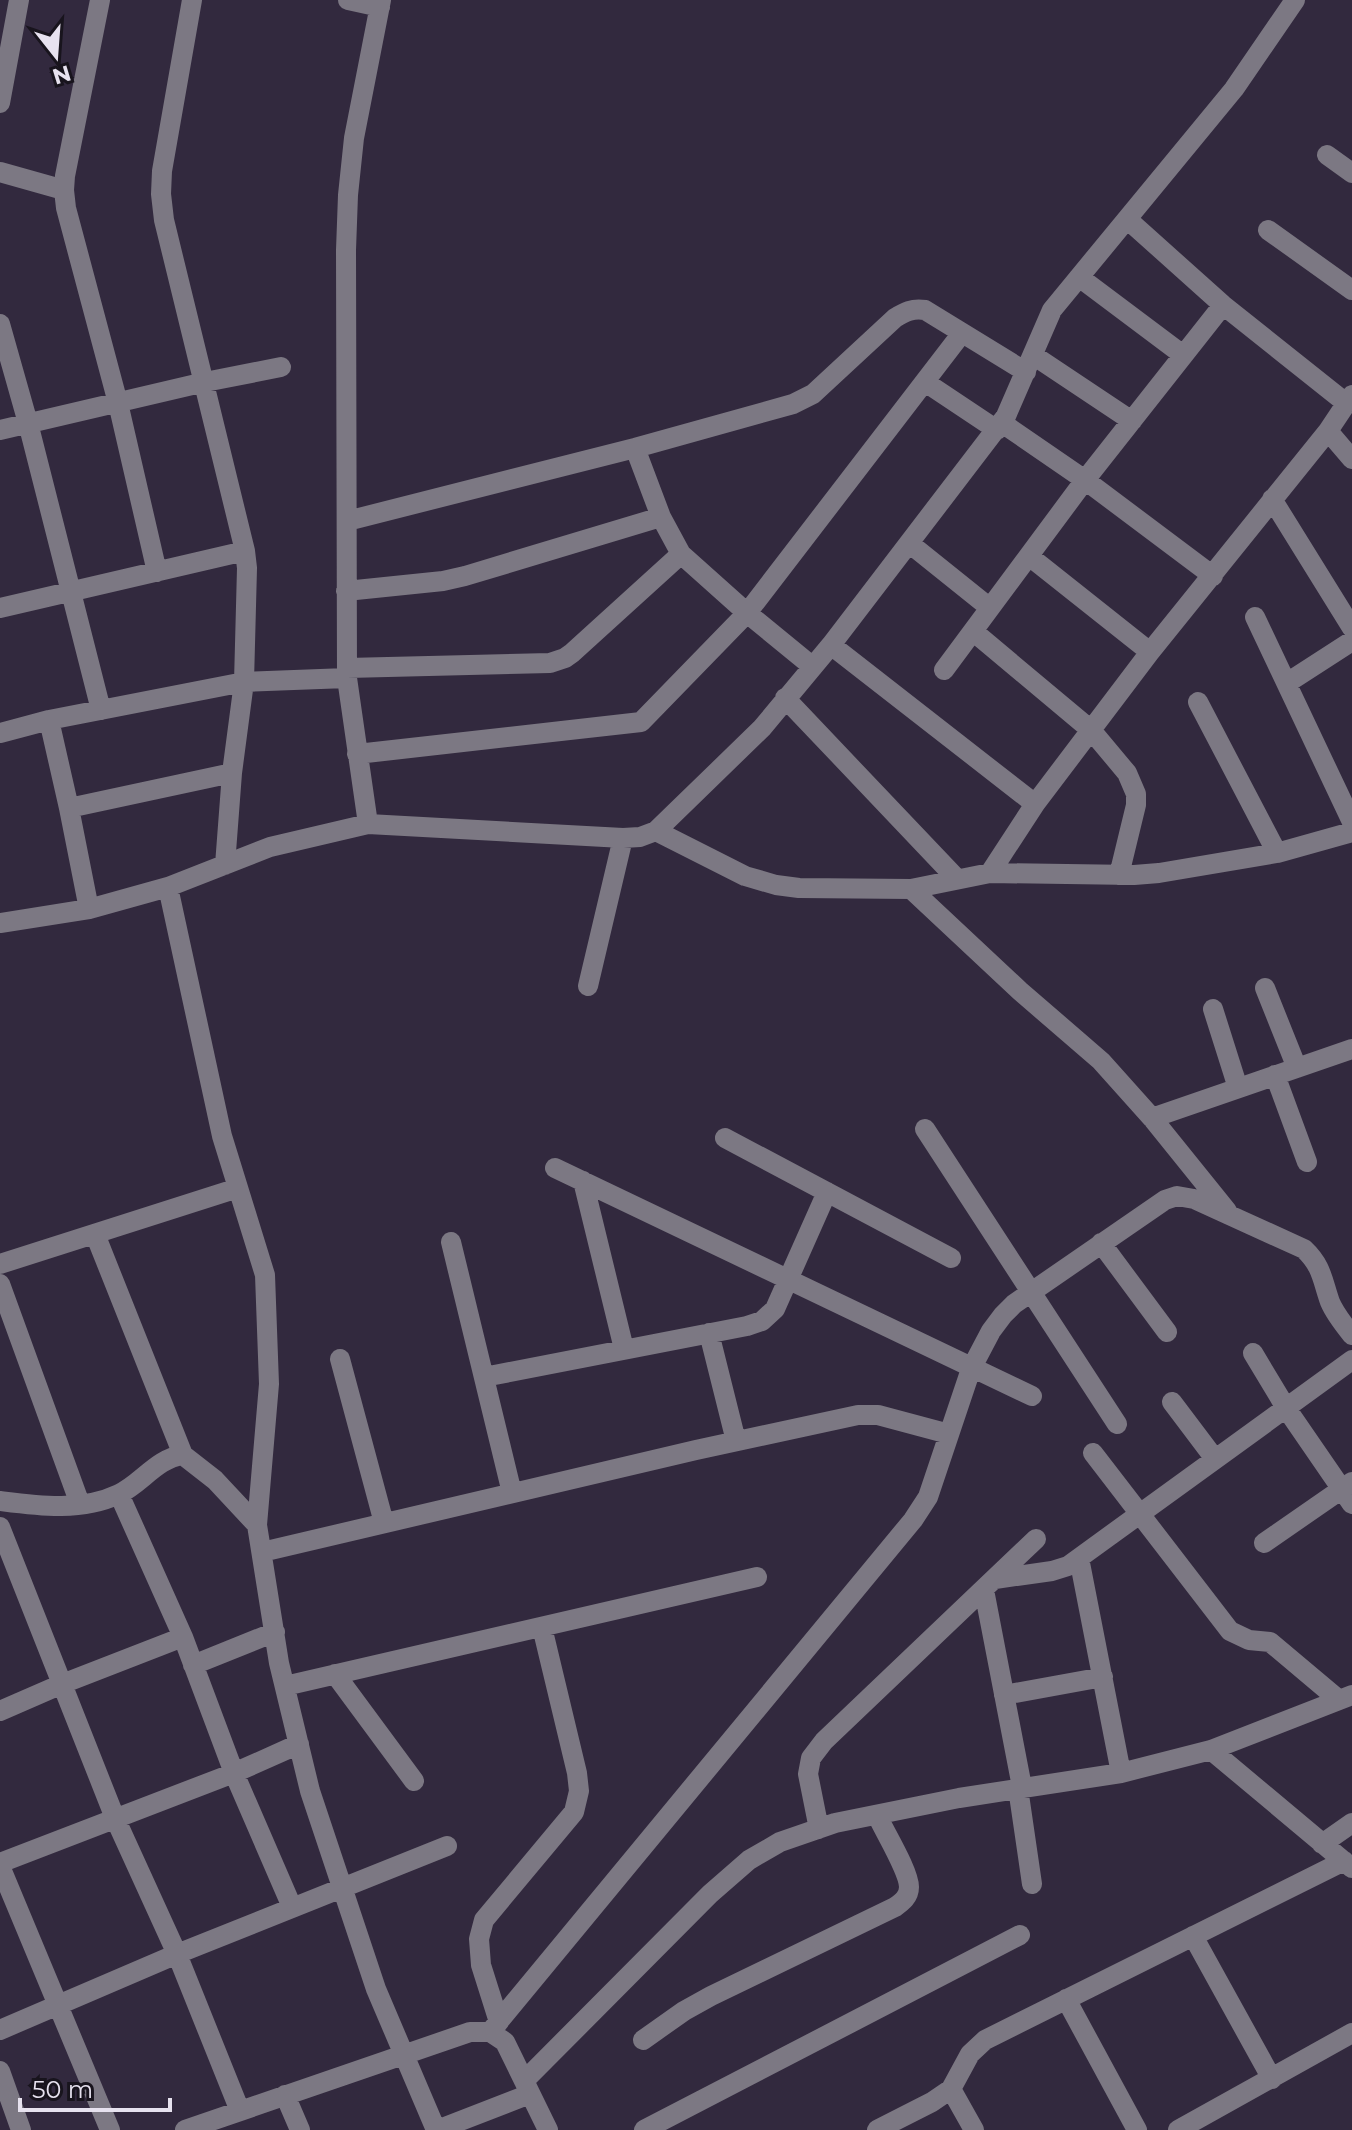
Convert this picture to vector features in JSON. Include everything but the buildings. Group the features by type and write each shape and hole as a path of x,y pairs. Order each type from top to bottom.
{"street":[{"path":"0,103 19,0"},
{"path":"100,0 64,190 157,572"},
{"path":"192,0 165,148 161,194 164,220 245,551 244,682 232,773 225,865"},
{"path":"348,0 381,4 354,138 346,250 347,673 368,824"},
{"path":"0,923 89,909 168,887 270,847 368,824 623,838 640,837 656,831 762,728 831,645 1006,416 1052,310 1234,89 1295,0"},
{"path":"1327,155 1352,173"},
{"path":"0,172 64,190"},
{"path":"990,873 1035,804 1150,652 1328,431 1349,399 1223,305 1127,219"},
{"path":"1268,230 1352,290"},
{"path":"1079,277 1183,355"},
{"path":"944,670 1085,480 1223,305"},
{"path":"347,521 635,448 793,404 813,394 895,318 916,309 925,310 962,333 1029,363 1132,421"},
{"path":"0,324 101,710"},
{"path":"357,754 641,722 747,613 962,333"},
{"path":"0,430 281,367"},
{"path":"925,382 1085,480 1213,576"},
{"path":"1328,431 1352,459"},
{"path":"635,448 661,517 681,554 813,667"},
{"path":"1272,499 1352,628"},
{"path":"346,591 465,576 661,517"},
{"path":"909,543 990,608"},
{"path":"0,608 245,551"},
{"path":"0,733 49,720 244,682 558,661 572,653 681,554"},
{"path":"1029,556 1150,652"},
{"path":"1255,617 1352,822"},
{"path":"974,632 1091,730 1127,773 1136,794 1136,805 1119,875"},
{"path":"1287,683 1352,641"},
{"path":"831,645 1035,804"},
{"path":"785,698 957,879"},
{"path":"1198,702 1277,853"},
{"path":"49,720 89,909"},
{"path":"69,808 232,773"},
{"path":"656,831 745,876 776,885 911,889 990,873 1159,873 1277,853 1352,832"},
{"path":"588,986 623,838"},
{"path":"168,887 222,1136 265,1275 269,1384 257,1525 285,1686 310,1791 376,1989 437,2130 527,2088 710,1894 749,1860 780,1842 835,1823 1020,1787 1121,1773 1211,1750 1346,1697"},
{"path":"911,889 1020,991 1101,1061 1230,1214"},
{"path":"1265,988 1297,1068"},
{"path":"1213,1009 1238,1088"},
{"path":"1152,1118 1352,1049"},
{"path":"1275,1075 1307,1162"},
{"path":"925,1129 1117,1424"},
{"path":"725,1138 951,1258"},
{"path":"555,1168 1032,1396"},
{"path":"583,1181 624,1349"},
{"path":"0,1264 238,1188"},
{"path":"484,1377 762,1321 775,1309 827,1192"},
{"path":"185,2130 470,2032 494,2027 913,1520 928,1497 971,1369 1003,1315 1101,1243 1165,1200 1177,1196 1194,1199 1304,1249 1315,1259 1331,1304 1352,1335"},
{"path":"95,1234 183,1455 215,1480 257,1525"},
{"path":"451,1242 512,1493"},
{"path":"1101,1243 1167,1332"},
{"path":"0,1284 80,1504"},
{"path":"709,1333 736,1441"},
{"path":"1253,1353 1286,1408 1349,1492 1264,1543"},
{"path":"340,1359 384,1523"},
{"path":"989,1584 1068,1566 1352,1360"},
{"path":"1172,1402 1215,1459"},
{"path":"262,1552 858,1415 878,1415 949,1434"},
{"path":"1093,1453 1230,1631 1249,1640 1270,1642 1346,1697"},
{"path":"0,1501 58,1507 80,1504 119,1494 160,1464 183,1455"},
{"path":"119,1494 183,1637 234,1773 292,1907"},
{"path":"0,1527 115,1818 177,1954 240,2111"},
{"path":"819,1829 808,1774 811,1758 824,1741 1036,1539"},
{"path":"1079,1558 1121,1773"},
{"path":"285,1686 757,1577"},
{"path":"989,1584 1032,1884"},
{"path":"542,1627 579,1791 574,1812 484,1920 479,1939 494,2027 505,2042 548,2130"},
{"path":"193,1665 275,1632"},
{"path":"0,1711 183,1637"},
{"path":"335,1674 414,1781"},
{"path":"1004,1695 1103,1677"},
{"path":"110,2130 0,1864 234,1773 299,1744"},
{"path":"877,2130 951,2089 970,2054 985,2040 1193,1936 1348,1864 1211,1750"},
{"path":"643,2040 711,1996 895,1907 905,1899 909,1888 906,1874 877,1815"},
{"path":"1322,1844 1352,1823"},
{"path":"0,2030 342,1886 447,1846"},
{"path":"644,2130 1020,1935"},
{"path":"1193,1936 1272,2079"},
{"path":"1066,1999 1137,2130"},
{"path":"1178,2130 1352,2033"},
{"path":"0,2071 21,2130"},
{"path":"951,2089 974,2130"},
{"path":"285,2095 300,2130"}]}
